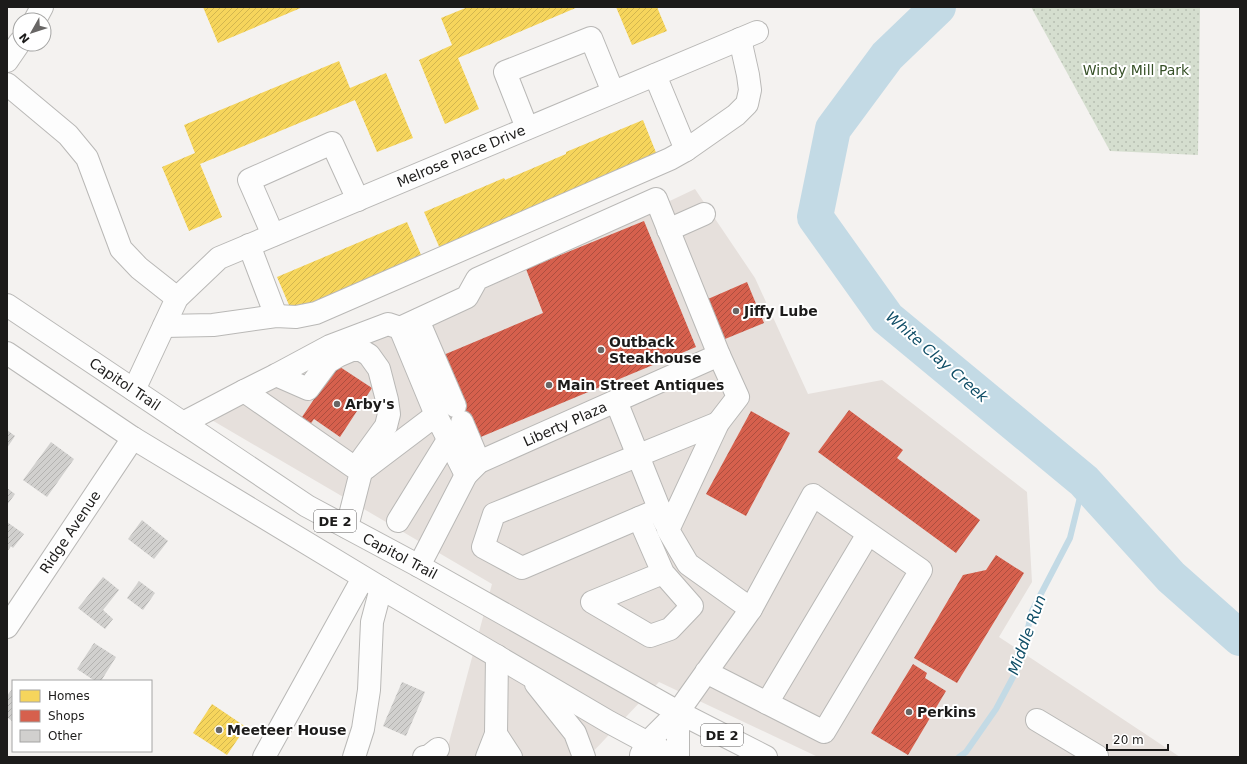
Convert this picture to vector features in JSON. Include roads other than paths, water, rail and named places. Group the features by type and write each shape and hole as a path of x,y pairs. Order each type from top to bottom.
{"street":[{"name":"Melrose Place Drive","path":"134,390 177,298 219,258 748,35 748,75 750,90 747,104 736,115 686,150"},
{"path":"527,128 505,72 591,38 612,92"},
{"path":"7,61 13,52"},
{"path":"164,326 213,325 276,316 296,318 316,313 670,159 686,150 655,75"},
{"path":"7,84 68,135 87,158 121,249 139,268 177,298"},
{"path":"274,235 249,180 332,143 358,200"},
{"path":"183,423 330,346 388,324 409,324 467,297 477,279 656,199 719,355 738,397 718,422 668,530"},
{"path":"668,230 704,214"},
{"path":"249,245 276,316"},
{"name":"Capitol Trail","path":"7,304 307,506 419,566 678,712 766,757"},
{"path":"409,324 459,414 473,468 419,566"},
{"path":"409,324 436,415 448,440 473,468"},
{"path":"276,375 308,389 328,362 352,350 361,350 369,355 379,369 389,414 386,426 362,459 364,469 347,527"},
{"name":"DE 2","path":"7,353 133,438 372,583 528,674 644,750 674,757"},
{"name":"Liberty Plaza","path":"473,468 719,355"},
{"path":"244,391 364,469"},
{"path":"616,401 668,530 688,564 751,608"},
{"path":"364,469 436,415"},
{"path":"660,509 522,568 483,547 494,514 718,422"},
{"name":"Ridge Avenue","path":"7,627 133,438"},
{"path":"398,522 448,440"},
{"path":"644,750 678,712 706,672 751,608 813,496 921,570 824,732 706,672"},
{"path":"639,518 663,573"},
{"path":"768,704 868,534"},
{"path":"361,756 363,729 369,690 372,583"},
{"path":"264,757 372,583"},
{"path":"487,757 496,734 497,656"},
{"path":"528,674 575,733 584,757"},
{"path":"678,712 678,757"},
{"path":"1037,720 1097,756 1096,757"},
{"path":"496,734 511,757"}],"waterway":[{"name":"White Clay Creek","path":"938,7 887,56 833,129 815,217 887,318 1084,481 1171,577 1240,638"},
{"name":"Middle Run","path":"959,757 966,752 996,709 1019,666 1032,611 1070,538 1084,481"}],"place":[{"name":"Jiffy Lube","path":"736,311"},
{"name":"Outback Steakhouse","path":"601,350"},
{"name":"Main Street Antiques","path":"549,385"},
{"name":"Arby's","path":"337,404"},
{"name":"Perkins","path":"909,712"},
{"name":"Meeteer House","path":"219,730"}],"park label":[{"name":"Windy Mill Park","path":"1136,70"}]}
